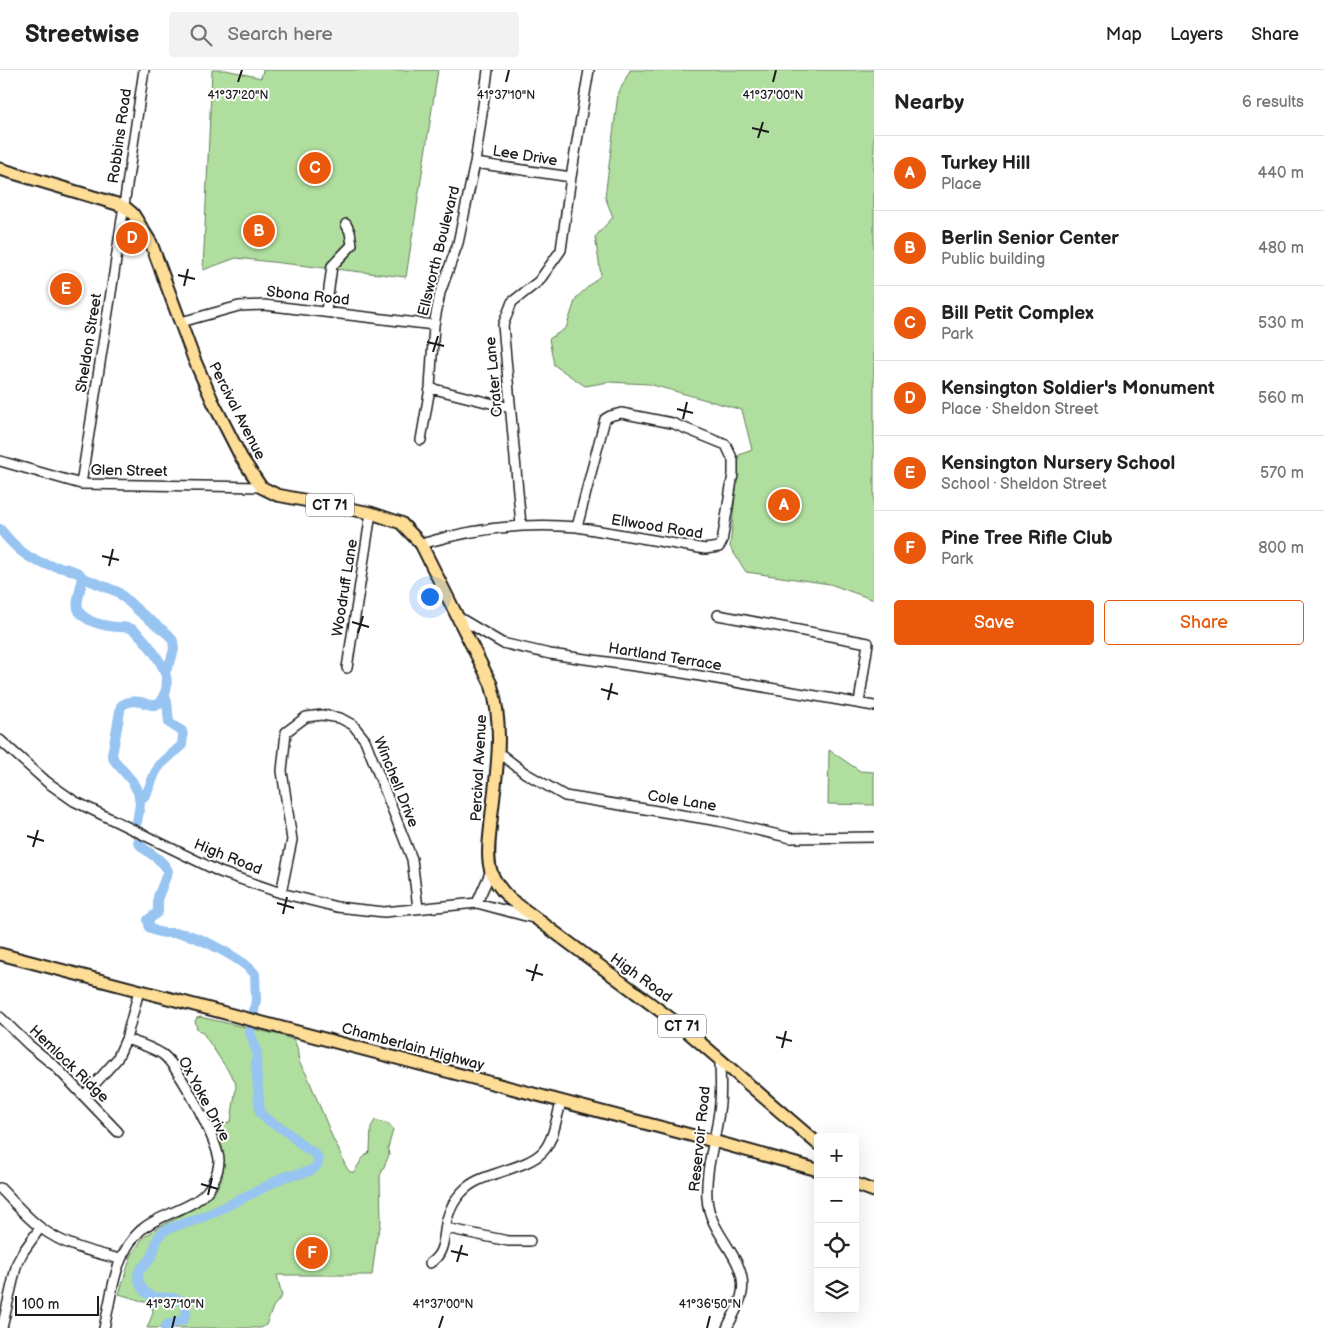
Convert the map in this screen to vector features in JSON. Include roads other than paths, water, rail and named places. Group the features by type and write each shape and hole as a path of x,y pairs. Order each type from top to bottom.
{"main road":[{"path":"0,169 124,207"},
{"name":"Percival Avenue","path":"124,207 136,217 151,243 194,359 213,402 241,457 261,487 277,495 371,512 401,523 421,544 491,684 496,699 499,716 498,752 490,836 490,871"},
{"name":"CT 71","path":"490,871 501,890 537,919"},
{"name":"High Road","path":"537,919 664,1012 814,1141"},
{"name":"Chamberlain Highway","path":"0,954 814,1169"}],"street":[{"name":"Robbins Road","path":"124,207 144,70"},
{"name":"Ellsworth Boulevard","path":"421,440 430,388 434,325 440,293 458,243 474,163 488,70"},
{"name":"Crater Lane","path":"521,525 503,325 512,302 539,281 561,250 589,70"},
{"name":"Lee Drive","path":"474,163 571,177"},
{"name":"Sheldon Street","path":"81,484 124,207"},
{"path":"326,311 332,266 352,245 350,232 346,224"},
{"name":"Sbona Road","path":"181,322 238,306 264,304 434,325"},
{"path":"430,388 510,408"},
{"name":"Ellwood Road","path":"421,544 491,528 542,524 705,549 719,547 722,542 733,474 733,460 726,445 672,423 620,414 610,416 605,419 602,425 577,528"},
{"name":"Glen Street","path":"0,461 81,484 261,487"},
{"name":"Woodruff Lane","path":"347,668 371,512"},
{"path":"718,615 868,643 859,703"},
{"name":"Hartland Terrace","path":"458,617 502,643 550,654 677,672 874,706"},
{"name":"Winchell Drive","path":"281,893 292,840 282,771 286,732 306,717 322,715 340,718 353,725 365,740 412,859 418,908"},
{"name":"High Road","path":"0,740 47,782 74,801 220,872 281,893 337,907 384,912 476,903 537,919"},
{"name":"Cole Lane","path":"498,752 525,773 565,796 719,821 791,838 874,837"},
{"path":"476,903 490,871"},
{"path":"84,1096 117,1059 126,1039 139,990"},
{"name":"Hemlock Ridge","path":"0,1017 29,1046 55,1066 118,1132"},
{"name":"Ox Yoke Drive","path":"104,1328 120,1259 127,1246 142,1228 204,1195 212,1184 217,1171 218,1160 208,1131 178,1072 170,1061 162,1054 126,1039"},
{"name":"Reservoir Road","path":"720,1061 721,1094 707,1185 709,1211 712,1222 740,1267 742,1274 741,1295 727,1328"},
{"path":"430,1263 442,1250 450,1210 454,1201 466,1188 482,1178 534,1159 545,1150 552,1137 561,1102"},
{"path":"0,1188 40,1228 65,1243 76,1248 120,1259"},
{"path":"2,1328 18,1263 23,1252 40,1228"},
{"path":"446,1228 508,1241 530,1241"}],"waterway":[{"path":"0,529 16,547 34,560 69,569 80,574 81,584 77,605 81,614 98,624 132,629 147,643 164,670 167,685 161,702 153,705 133,701 121,706 112,755 138,792 140,804 137,822"},
{"path":"81,577 118,592 169,635 173,641 174,649 165,672"},
{"path":"140,799 146,795 160,765 182,745 182,731 169,723 167,702 164,694"},
{"path":"138,842 161,862 168,871 158,897 158,912 148,920 150,928 162,933 180,933 192,936 242,962 255,974 256,1000 250,1032 257,1053 256,1066 260,1112 268,1120 288,1132 314,1153 318,1159 315,1168 305,1173 284,1177 218,1210 170,1228 160,1235 152,1256 140,1270 138,1280 150,1295 174,1298 185,1304 186,1313 183,1320 167,1325 165,1328"}],"place":[{"name":"Bill Petit Complex","path":"315,168"},
{"name":"Berlin Senior Center","path":"259,231"},
{"name":"Kensington Soldier's Monument","path":"132,238"},
{"name":"Kensington Nursery School","path":"66,289"},
{"name":"Turkey Hill","path":"784,505"},
{"name":"Pine Tree Rifle Club","path":"312,1253"}]}
